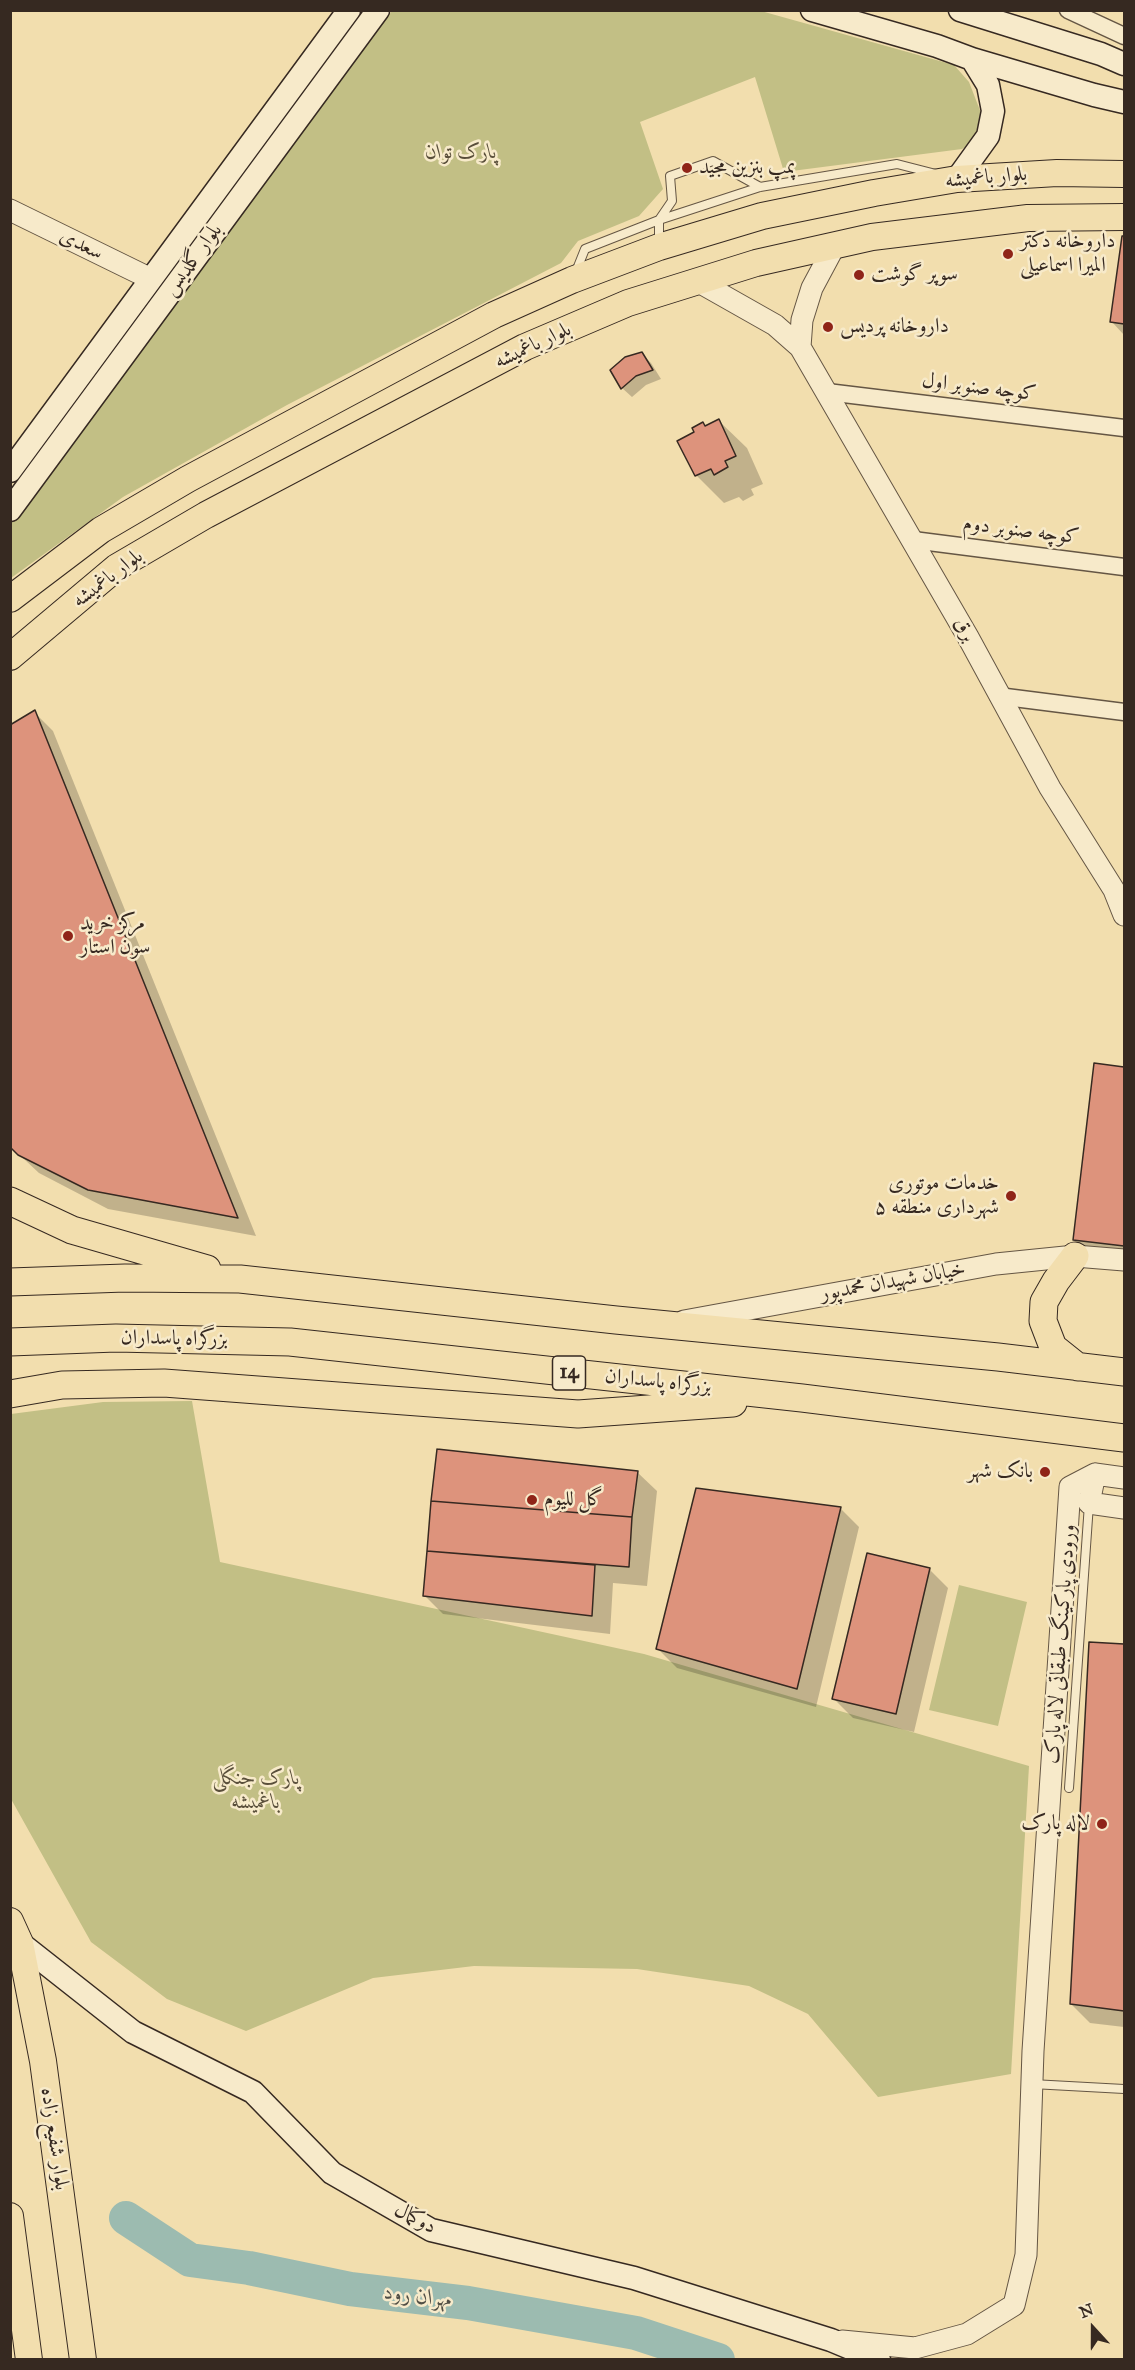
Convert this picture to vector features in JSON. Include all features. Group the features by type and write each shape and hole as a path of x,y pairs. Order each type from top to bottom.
{"highway":[{"path":"10,1202 72,1230 240,1279"},
{"path":"1075,1256 1044,1302 1043,1321 1053,1347 1078,1367"},
{"path":"10,1282 125,1278 240,1279 1125,1372"},
{"name":"بزرگراه پاسداران","path":"10,1342 116,1338 290,1342 802,1398 1125,1438"},
{"path":"10,1394 62,1385 164,1383 578,1414 802,1398"}],"main road":[{"name":"بلوار گلدیس","path":"10,510 349,10"},
{"name":"بلوار گلدیس","path":"10,471 160,286 378,10"},
{"path":"812,10 1094,95 1125,102"},
{"path":"967,11 1101,54 1125,64"},
{"path":"957,179 988,136 993,111 988,85 972,59"},
{"name":"بلوار باغمیشه","path":"10,599 101,530 188,479 494,315 572,280 659,248 762,216 874,193 957,179 1057,173 1125,174"},
{"name":"بلوار باغمیشه","path":"10,657 117,567 206,515 525,347 628,303 756,263 872,237 1028,218 1125,217"},
{"name":"دوکمال","path":"15,1932 133,2032 253,2092 332,2173 431,2230 634,2278 831,2340 879,2360"},
{"name":"بلوار شفیع زاده","path":"15,1932 43,2061 83,2360"},
{"path":"10,2216 28,2360"}],"street":[{"path":"1068,10 1125,36"},
{"name":"سعدی","path":"10,210 160,286"},
{"path":"800,347 802,320 812,288 835,245"},
{"name":"برق","path":"699,282 776,326 800,347 968,637 1050,788 1119,890 1125,915"},
{"name":"کوچه صنوبر اول","path":"828,392 1125,428"},
{"name":"کوچه صنوبر دوم","path":"913,540 1125,567"},
{"path":"998,696 1125,712"},
{"name":"خیابان شهیدان محمدپور","path":"663,1324 996,1264 1075,1256 1125,1260"},
{"path":"831,2340 915,2348 967,2334 1014,2305 1026,2255 1032,2084 1070,1487 1095,1474 1125,1478"},
{"path":"1095,1474 1089,1503 1125,1508"}],"lane":[{"path":"659,248 659,220 672,201 670,176 687,168 713,161 760,187"},
{"path":"572,280 585,249 659,220 760,187 897,164 957,179"},
{"name":"ورودی پارکینگ طبقاتی لاله پارک","path":"1069,1788 1089,1503"},
{"path":"1032,2084 1125,2089"}],"green space":[{"name":"پارک توان","path":"392,11 761,11 954,65 969,82 981,113 974,141 962,149 784,172 755,77 640,122 663,189 639,216 578,241 561,263 287,405 123,497 11,578 10,520 325,95"},
{"name":"پارک جنگلی باغمیشه","path":"192,1401 220,1562 644,1654 1029,1766 1011,2074 878,2097 808,2014 749,1986 637,1969 474,1966 373,1978 246,2031 167,1999 91,1942 11,1799 11,1414 103,1402"},
{"path":"959,1585 1027,1602 998,1726 929,1710"}],"building":[{"path":"1122,236 1124,236 1124,324 1110,322"},
{"path":"642,352 653,370 636,376 621,389 610,370 625,357"},
{"path":"719,419 736,456 725,461 728,467 714,475 711,469 695,476 677,441 694,432 692,428 703,422 705,426"},
{"name":"مرکز خرید سون استار","path":"35,710 238,1218 88,1190 18,1155 10,1147 10,725"},
{"path":"1094,1063 1124,1067 1124,1246 1073,1240"},
{"path":"437,1449 638,1471 632,1517 431,1501"},
{"path":"696,1488 841,1507 797,1689 656,1649"},
{"path":"431,1501 632,1517 629,1567 427,1551"},
{"path":"427,1551 595,1565 592,1616 423,1596"},
{"path":"867,1553 930,1568 896,1714 832,1699"},
{"name":"لاله پارک","path":"1089,1642 1124,1644 1124,2011 1070,2004"}],"waterway":[{"name":"مهران رود","path":"126,2218 190,2260 249,2268 350,2289 468,2303 636,2333 718,2360"}],"place":[{"name":"پمپ بنزین مجید","path":"687,168"},
{"name":"داروخانه دکتر المیرا اسماعیلی","path":"1008,254"},
{"name":"سوپر گوشت","path":"859,275"},
{"name":"داروخانه پردیس","path":"828,327"},
{"name":"مرکز خرید سون استار","path":"68,936"},
{"name":"خدمات موتوری شهرداری منطقه ۵","path":"1011,1196"},
{"name":"بانک شهر","path":"1045,1472"},
{"name":"گل للیوم","path":"532,1500"},
{"name":"لاله پارک","path":"1102,1824"}]}
